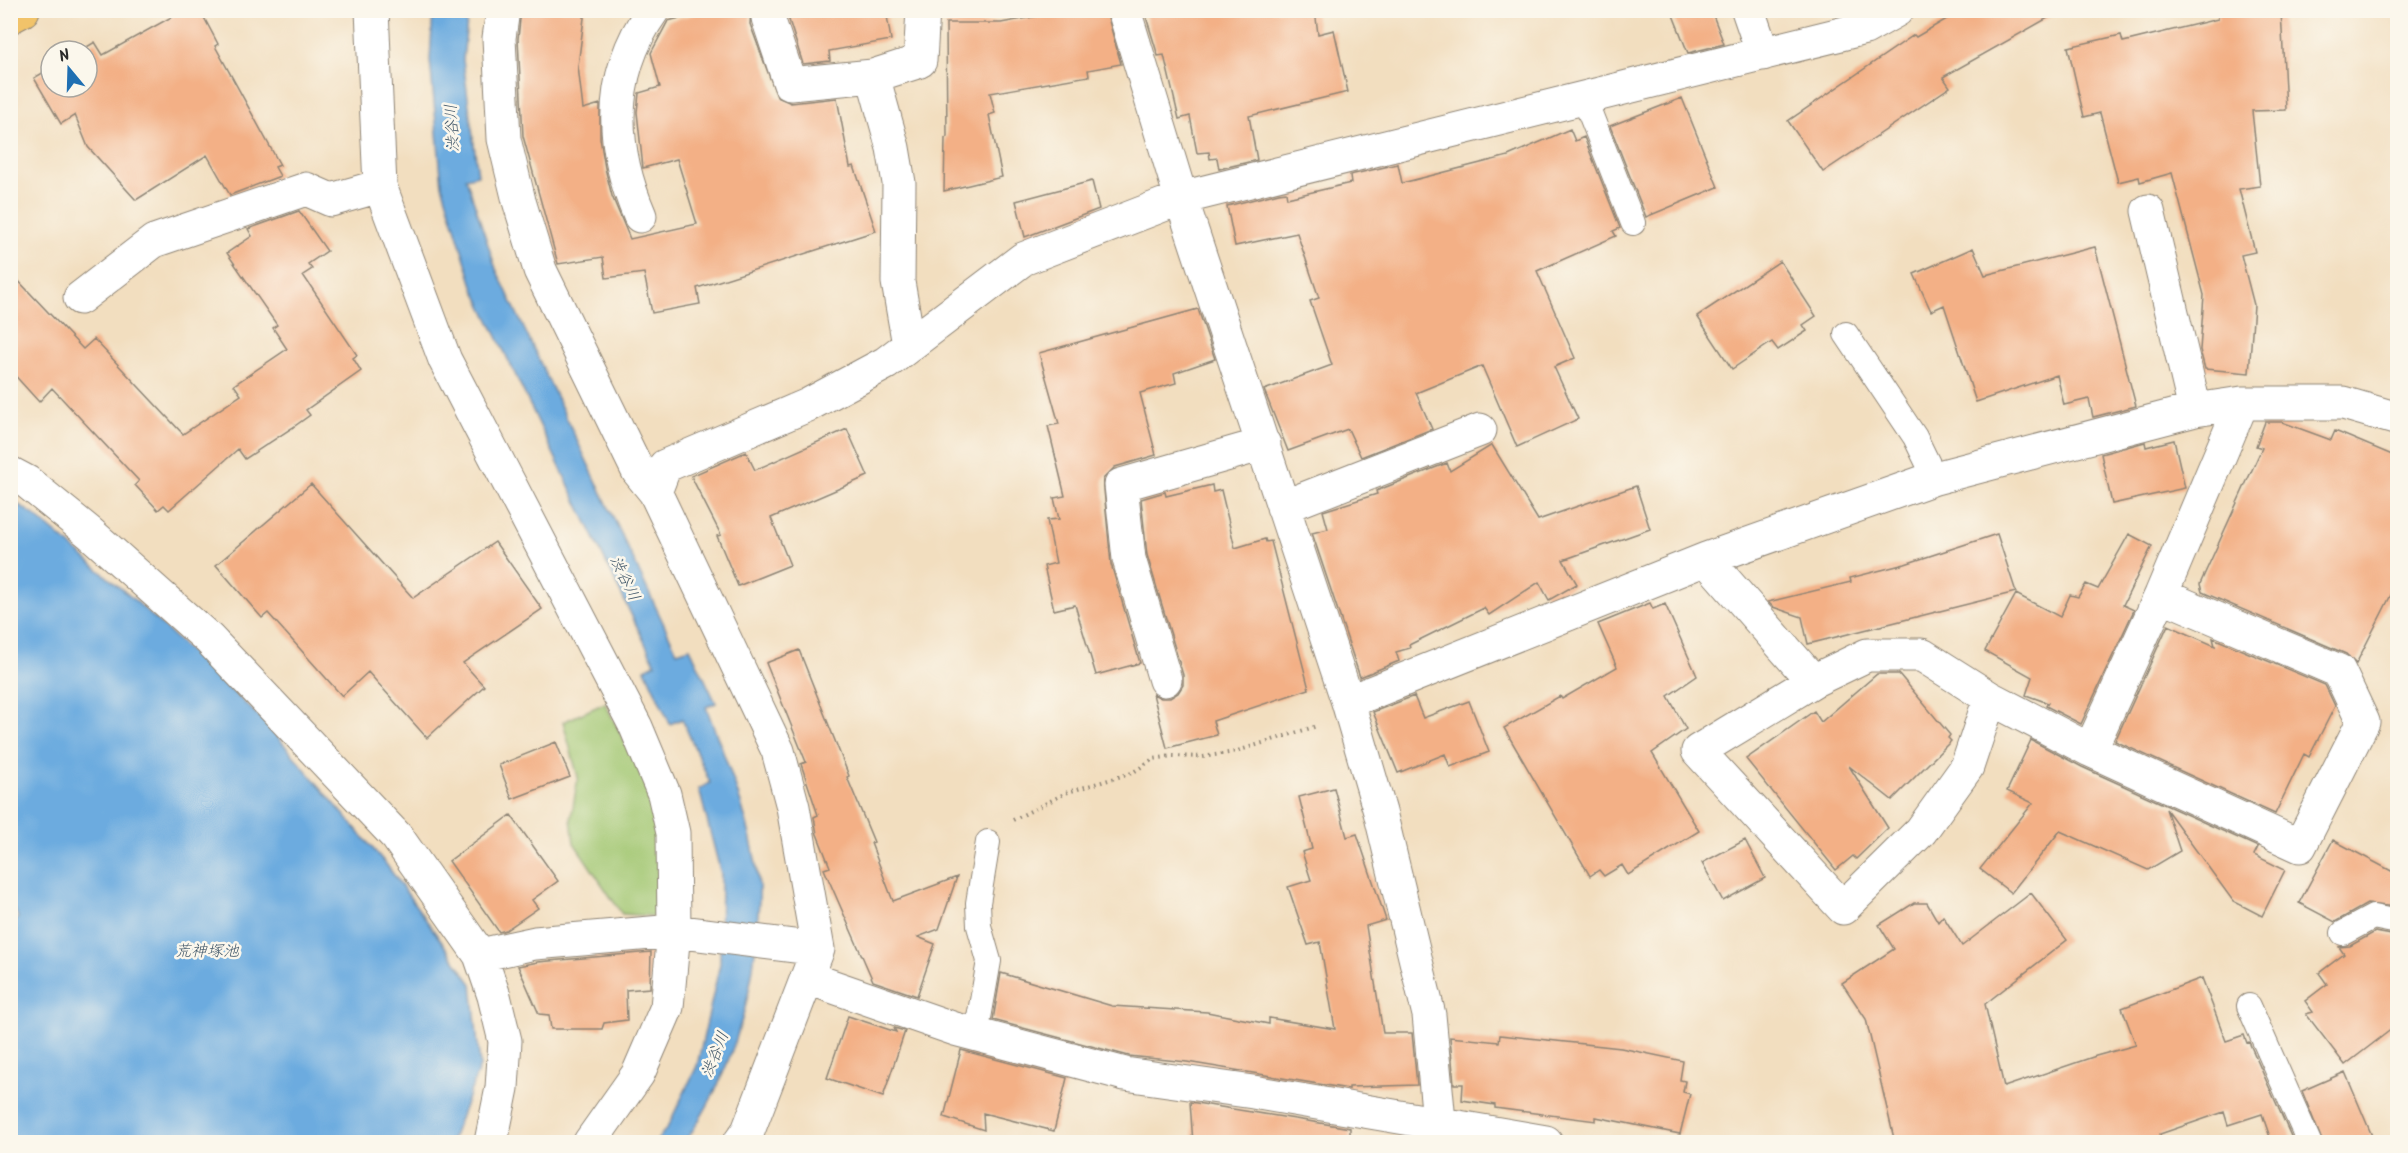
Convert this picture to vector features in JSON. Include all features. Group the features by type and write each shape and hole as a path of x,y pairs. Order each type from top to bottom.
{"highway":[{"path":"10,17 23,10"}],"street":[{"path":"372,10 381,186 445,360 636,727 664,794 673,834 684,933 667,1007 638,1074 590,1143"},
{"path":"502,10 499,38 504,139 519,201 540,270 638,471 655,492 778,751 793,807 807,958 748,1131 740,1143"},
{"path":"640,216 628,188 620,156 618,101 625,63 641,27 653,10"},
{"path":"773,10 768,18 790,84 873,76 920,61 922,10"},
{"path":"1124,10 1181,198 1350,708 1380,812 1429,1015 1441,1133"},
{"path":"1748,10 1763,54"},
{"path":"655,492 665,466 808,405 886,363 1023,259 1181,198 1865,28 1897,10"},
{"path":"873,76 893,148 899,183 898,282 909,345"},
{"path":"80,298 154,241 207,221 306,189 331,200 381,186"},
{"path":"2148,211 2195,410"},
{"path":"2090,750 2161,595 2242,403"},
{"path":"1350,708 1706,559 1935,478 2195,410 2242,403 2343,403 2397,419"},
{"path":"1283,507 1480,430"},
{"path":"1165,680 1129,559 1121,485 1264,444"},
{"path":"10,473 27,482 90,532 209,639 397,837 480,955 494,996 505,1041 502,1088 491,1143"},
{"path":"1706,559 1813,681"},
{"path":"1989,698 1967,767 1921,831 1843,908 1698,751 1813,681 1867,655 1922,655 1989,698 2090,750 2300,846 2363,722 2339,671 2161,595"},
{"path":"480,955 535,943 684,933 807,958 976,1035 1125,1074 1441,1133 1546,1143"}],"lane":[{"path":"1584,98 1633,223"},
{"path":"1845,334 1915,437 1935,478"},
{"path":"976,1035 989,961 979,926 978,903 988,842"},
{"path":"2343,933 2373,917 2397,922"},
{"path":"2249,1006 2309,1143"}],"path":[{"path":"988,842 988,835 1020,815 1068,792 1132,773 1153,759 1172,756 1203,757 1234,752 1350,708"}],"green space":[{"path":"605,703 648,788 665,830 668,917 622,914 574,843 571,819 578,777 563,722"}],"water":[{"name":"渋谷川","path":"433,11 468,11 463,60 478,175 466,178 496,269 677,652 690,648 716,703 706,707 731,773 751,841 756,864 759,901 755,953 745,1010 714,1092 685,1142 656,1142 668,1126 697,1066 720,964 721,874 699,789 710,783 682,719 670,724 645,669 655,664 474,289 442,185 430,60"},
{"name":"荒神塚池","path":"11,500 33,514 138,603 264,721 386,864 472,984 480,1066 451,1142 11,1142 10,925 18,918 15,910 10,909"}],"building":[{"path":"184,10 200,10 218,44 215,46 280,165 275,167 280,176 230,195 207,155 136,200 88,147 75,115 61,124 46,99 99,99 99,48 103,55"},
{"path":"521,10 585,10 578,66 583,109 600,104 600,138 605,168 612,196 630,239 697,224 677,159 643,168 637,112 639,93 660,87 651,53 668,21 711,10 751,10 750,24 777,97 791,103 837,98 850,167 854,166 876,231 697,288 700,304 652,313 644,273 606,278 603,257 558,264 523,136 518,39"},
{"path":"792,10 886,10 891,40 829,51 830,61 803,64 789,20"},
{"path":"1071,10 1106,10 1121,64 1088,70 1089,76 990,93 995,113 989,115 1002,177 944,191 945,138 947,137 946,23 1001,23"},
{"path":"1144,10 1315,10 1318,34 1334,30 1348,92 1249,116 1257,160 1219,169 1217,158 1210,159 1209,152 1197,153 1190,116 1179,119 1164,55 1158,56"},
{"path":"1671,10 1711,10 1724,44 1688,53"},
{"path":"1962,10 2062,10 1943,77 1950,87 1823,172 1788,121 1914,35 1916,37"},
{"path":"2218,10 2281,10 2286,110 2252,111 2260,186 2239,189 2255,252 2241,255 2254,305 2249,373 2205,369 2200,350 2204,295 2172,173 2140,182 2139,177 2118,182 2100,113 2084,117 2068,47 2121,35 2123,42 2218,19"},
{"path":"39,75 39,87 34,78"},
{"path":"1682,98 1718,187 1646,217 1610,126"},
{"path":"1570,129 1575,141 1584,137 1620,228 1613,231 1616,236 1537,271 1575,358 1554,367 1578,419 1517,447 1482,366 1416,393 1432,429 1361,457 1348,429 1288,451 1264,390 1332,365 1310,301 1319,298 1297,233 1235,246 1227,206 1279,193 1286,192 1287,198 1351,183 1350,175 1398,164 1402,183 1508,156"},
{"path":"1092,181 1099,209 1025,237 1016,201"},
{"path":"299,211 327,251 308,264 312,269 303,275 357,355 353,358 361,371 306,410 310,415 292,428 245,459 238,449 169,510 164,505 158,510 135,485 139,481 52,388 39,402 10,370 10,272 83,349 94,339 183,434 241,395 234,385 287,349 273,328 277,325 227,253 252,236 248,229"},
{"path":"2095,247 2136,406 2093,417 2089,399 2064,405 2057,375 1976,402 1944,305 1931,311 1914,274 1973,248 1985,275"},
{"path":"1780,261 1816,316 1803,325 1807,331 1778,350 1772,342 1732,369 1697,316"},
{"path":"1198,309 1215,359 1174,373 1176,383 1140,393 1156,455 1115,467 1103,479 1111,564 1140,663 1096,675 1075,605 1054,610 1044,566 1056,563 1047,520 1059,519 1054,498 1065,496 1048,426 1059,424 1039,353"},
{"path":"2265,422 2282,422 2331,440 2335,431 2397,457 2397,583 2356,664 2346,654 2202,592 2200,584 2262,448 2256,446"},
{"path":"847,429 868,476 771,518 790,565 738,586 717,536 721,535 691,476 746,452 755,470"},
{"path":"2174,440 2185,488 2112,504 2101,454 2145,442 2146,447"},
{"path":"1492,445 1538,520 1636,486 1650,529 1563,560 1577,584 1549,600 1539,582 1489,615 1484,608 1409,645 1410,648 1396,652 1399,661 1360,677 1312,533 1328,529 1323,511 1377,494 1376,491 1447,463 1450,471"},
{"path":"311,484 413,598 495,542 542,609 463,663 484,686 427,738 368,672 342,696 268,613 262,618 216,565"},
{"path":"1212,485 1213,492 1221,490 1235,548 1265,539 1266,542 1271,541 1309,689 1213,721 1217,735 1167,748 1153,694 1161,698 1170,698 1178,693 1183,685 1183,675 1147,555 1141,499 1165,492 1166,496"},
{"path":"1997,534 2016,592 1808,644 1802,617 1773,607 1768,602 1851,582 1850,578 1905,564"},
{"path":"2129,534 2152,546 2123,605 2134,610 2081,724 2046,706 2048,703 2026,695 2032,677 1985,651 2016,594 2060,617 2070,595 2078,597 2086,584 2098,589"},
{"path":"1650,603 1653,609 1665,604 1697,676 1668,696 1686,729 1652,753 1699,831 1628,875 1622,865 1604,876 1599,870 1590,876 1504,728 1560,696 1562,699 1617,667 1598,624"},
{"path":"2168,625 2215,646 2213,638 2325,685 2335,706 2309,757 2304,754 2275,814 2115,741"},
{"path":"799,650 874,842 871,843 893,901 957,877 939,929 918,937 935,944 917,996 873,981 824,869 830,867 817,834 814,817 818,815 801,764 806,762 766,663"},
{"path":"1877,674 1899,674 1950,735 1948,738 1951,741 1892,800 1849,766 1888,828 1856,859 1853,856 1836,870 1746,759 1814,711 1821,722"},
{"path":"1414,696 1423,718 1469,701 1489,752 1450,767 1445,754 1398,773 1373,712"},
{"path":"2031,740 2082,767 2258,847 2254,855 2285,870 2262,916 2233,901 2166,809 2180,851 2148,870 2060,831 2011,893 1980,869 2033,803 2007,791"},
{"path":"556,742 570,777 512,799 499,765"},
{"path":"1334,788 1347,837 1357,834 1386,920 1366,926 1383,1033 1412,1033 1417,1085 1349,1087 1349,1089 1187,1062 1129,1056 993,1020 1001,973 1112,1006 1207,1012 1269,1024 1269,1018 1335,1029 1320,942 1308,945 1288,887 1311,880 1302,852 1312,849 1299,797"},
{"path":"511,815 558,881 532,900 538,908 506,930 499,932 449,861"},
{"path":"1745,840 1765,878 1723,901 1702,863"},
{"path":"2333,840 2397,874 2397,907 2367,904 2335,922 2299,903"},
{"path":"2031,893 2067,940 1985,1004 2004,1087 2136,1045 2122,1008 2202,978 2226,1041 2244,1035 2247,1043 2249,1042 2294,1143 2272,1143 2262,1114 2228,1125 2224,1112 2160,1134 2162,1143 1895,1143 1866,1019 1842,983 1894,949 1879,925 1914,903 1927,903 1938,922 1943,916 1962,946"},
{"path":"2375,932 2397,936 2397,1025 2345,1065 2306,1014 2313,1012 2305,1001 2327,984 2319,973 2344,954 2339,947 2350,946"},
{"path":"651,952 650,988 626,990 627,1020 604,1023 602,1029 551,1029 549,1015 539,1014 518,966 538,962"},
{"path":"848,1016 896,1032 894,1028 905,1031 883,1097 827,1078"},
{"path":"1500,1035 1621,1048 1683,1061 1680,1080 1685,1081 1683,1092 1690,1094 1680,1134 1596,1117 1596,1121 1495,1108 1495,1105 1462,1100 1463,1084 1454,1084 1450,1037 1499,1042"},
{"path":"961,1050 1067,1078 1054,1131 983,1113 984,1130 944,1117"},
{"path":"2345,1072 2375,1143 2323,1143 2302,1091"},
{"path":"1190,1102 1350,1128 1350,1143 1193,1143"}]}
